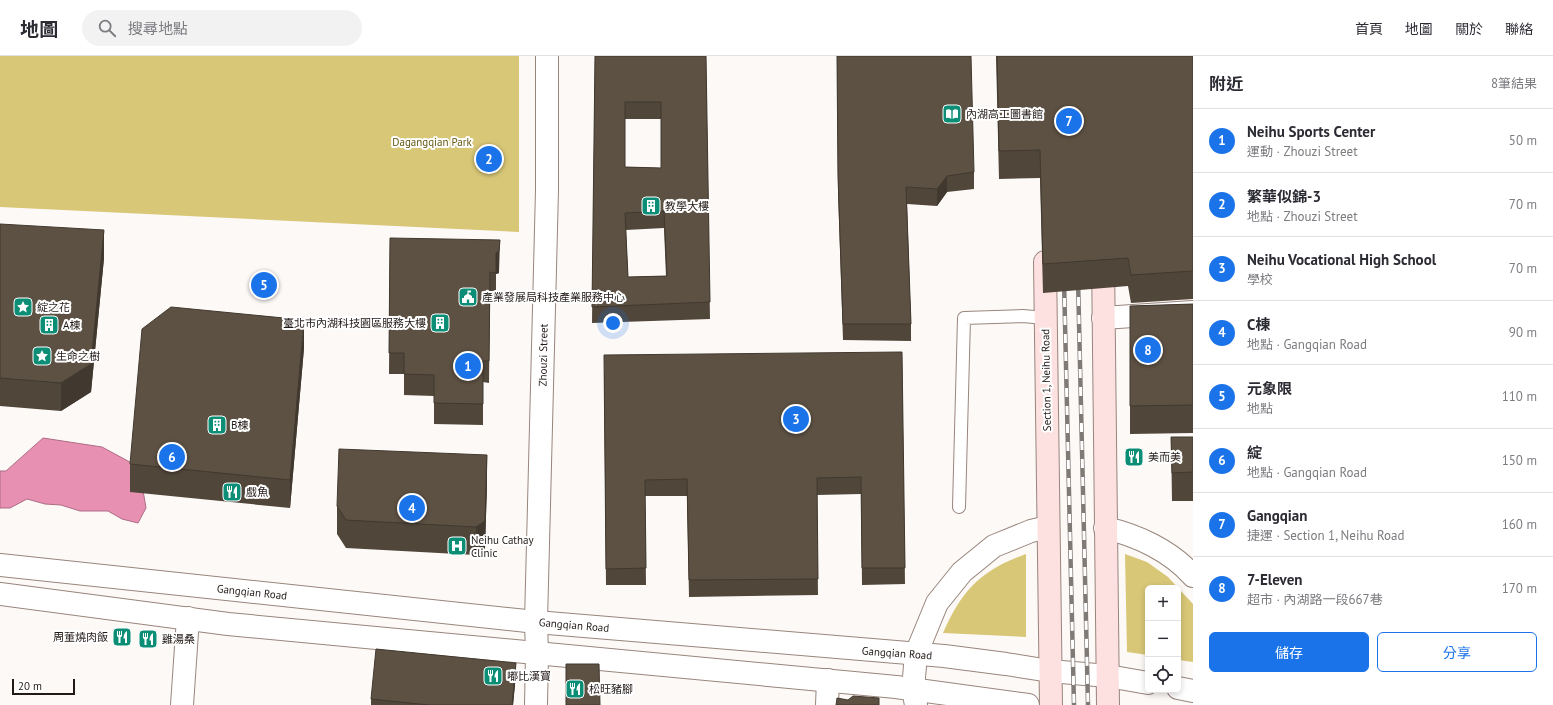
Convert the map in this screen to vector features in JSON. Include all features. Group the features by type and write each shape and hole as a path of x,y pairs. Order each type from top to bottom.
{"main road":[{"path":"1102,239 1108,705"},
{"name":"Section 1, Neihu Road","path":"1044,240 1051,705"}],"street":[{"name":"Zhouzi Street","path":"536,705 536,622 547,190 547,56"},
{"path":"1103,318 1193,312"},
{"path":"914,697 916,654 937,603 962,572 994,546 1031,531 1048,527"},
{"path":"1105,528 1120,531 1157,546 1193,576"},
{"name":"Gangqian Road","path":"0,565 536,622 944,656 1050,671 1108,676 1145,682"},
{"path":"0,594 228,624 828,680 914,697 1028,705"},
{"path":"182,705 188,618"},
{"path":"827,705 828,680"},
{"path":"1181,688 1193,690"}],"lane":[{"path":"959,507 964,318 1023,316 1045,318"}],"green space":[{"name":"Dagangqian Park","path":"0,56 519,56 519,232 0,207"},
{"path":"1026,554 1026,637 943,633 958,605 975,583 997,567"},
{"path":"1125,554 1147,562 1168,577 1175,585 1145,585 1145,655 1127,652"},
{"path":"1181,591 1193,604 1193,662 1181,660"}],"shaded area":[{"path":"43,438 102,447 139,467 146,508 138,523 122,519 108,511 80,511 61,505 45,504 27,499 10,508 0,508 0,471 6,471"}],"building":[{"name":"教學大樓","path":"595,56 706,56 710,302 592,307","holes":["625,102 661,102 661,168 625,167","664,211 667,276 628,277 625,213"]},
{"path":"837,56 971,56 974,172 947,176 937,189 906,187 911,324 843,324 838,175"},
{"path":"997,56 1193,56 1193,271 1131,275 1128,258 1043,264 1040,150 999,151"},
{"name":"A棟","path":"0,224 104,230 91,364 61,383 0,378"},
{"name":"臺北市內湖科技園區服務大樓","path":"390,238 500,240 499,251 496,253 496,273 490,272 489,361 483,361 483,404 434,403 434,375 404,374 404,353 389,353"},
{"path":"1193,304 1193,405 1130,406 1130,306"},
{"name":"B棟","path":"171,307 304,320 290,480 130,464 142,329"},
{"path":"902,352 905,568 862,568 861,477 817,478 818,579 689,580 687,479 645,480 646,568 606,569 604,355"},
{"path":"1171,437 1193,437 1193,472 1172,473"},
{"path":"339,449 487,455 485,521 476,527 346,520 337,506"},
{"path":"376,649 516,663 512,705 429,705 371,699"},
{"path":"566,664 599,664 600,705 566,705"},
{"path":"853,696 879,698 879,705 836,705 837,698 848,700"}],"railway":[{"path":"1078,279 1088,705"},
{"path":"1064,280 1074,705"}],"place":[{"name":"內湖高工圖書館","path":"952,114"},
{"name":"Gangqian","path":"1069,121"},
{"name":"繁華似錦-3","path":"489,159"},
{"name":"教學大樓","path":"651,206"},
{"name":"元象限","path":"264,285"},
{"name":"產業發展局科技產業服務中心","path":"468,297"},
{"name":"綻之花","path":"23,307"},
{"name":"臺北市內湖科技園區服務大樓","path":"440,323"},
{"name":"A棟","path":"49,325"},
{"name":"7-Eleven","path":"1148,350"},
{"name":"生命之樹","path":"42,356"},
{"name":"Neihu Sports Center","path":"468,366"},
{"name":"Neihu Vocational High School","path":"796,419"},
{"name":"B棟","path":"217,425"},
{"name":"綻","path":"172,457"},
{"name":"美而美","path":"1134,457"},
{"name":"戲魚","path":"232,492"},
{"name":"C棟","path":"412,508"},
{"name":"Neihu Cathay Clinic","path":"457,546"},
{"name":"周董燒肉飯","path":"122,637"},
{"name":"雞湯桑","path":"148,639"},
{"name":"嘟比漢寶","path":"493,676"},
{"name":"松旺豬腳","path":"575,689"}]}
